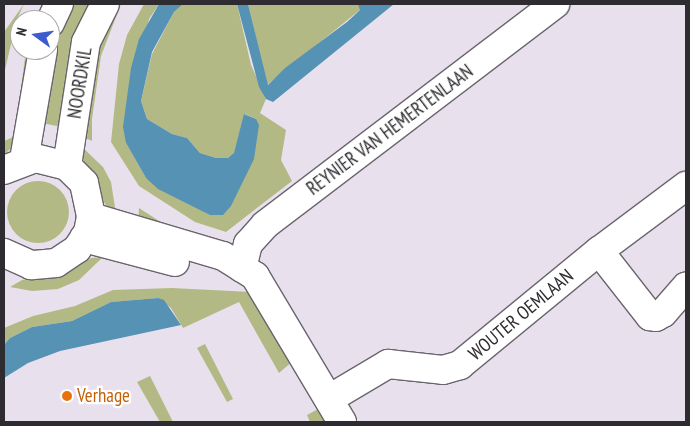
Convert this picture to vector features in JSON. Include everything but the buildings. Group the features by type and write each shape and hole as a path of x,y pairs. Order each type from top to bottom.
{"street":[{"name":"NOORDKIL","path":"67,166 86,42 105,4"},
{"name":"REYNIER VAN HEMERTENLAAN","path":"242,268 248,244 265,225 555,4"},
{"path":"8,265 56,263 77,249 88,228 84,183 67,166 46,158 14,165 40,60"},
{"name":"WOUTER OEMLAAN","path":"329,399 388,364 443,370 460,366 599,251 683,194"},
{"path":"88,228 223,274 242,268 255,276 342,422"},
{"path":"599,251 650,316 656,318 663,314 686,287"}],"green space":[{"path":"69,4 95,4 62,127 36,122 48,60 60,60 60,24"},
{"path":"116,4 121,4 101,56 92,119 92,141 79,135 89,68"},
{"path":"144,4 159,4 149,19 126,143 146,178 210,215 256,119 245,114 234,154 228,158 216,158 200,153 187,138 172,134 147,119 141,101 152,54 174,12 183,4 237,4 251,65 266,99 260,113 286,130 281,160 292,181 226,232 195,222 139,186 111,142 119,64 127,35"},
{"path":"248,4 358,4 361,9 267,85"},
{"path":"10,24 10,49 4,74 4,32"},
{"path":"25,60 34,60 24,125 16,127"},
{"path":"18,135 14,145 4,155 4,141"},
{"path":"81,146 103,167 111,182 116,214 105,204 85,166"},
{"path":"38,181 50,183 60,190 67,200 69,212 67,224 60,234 50,241 38,243 26,241 16,234 9,224 7,212 9,200 16,190 26,183"},
{"path":"139,208 184,237 138,225"},
{"path":"103,257 79,280 58,289 32,291 10,287 22,280 56,276 91,258"},
{"path":"172,288 251,292 293,361 279,373 239,302 183,328 171,308 158,298 111,302 72,321 32,327 10,338 4,345 4,328 33,316 75,306 113,290"},
{"path":"205,344 233,399 227,402 197,348"},
{"path":"150,376 173,422 160,422 137,382"},
{"path":"318,409 327,422 310,422 307,415"}],"water":[{"path":"159,4 183,4 174,12 152,52 141,101 147,119 172,134 187,138 200,153 216,158 228,158 234,153 244,114 256,119 259,125 254,159 231,206 223,215 210,215 158,189 146,178 126,143 123,127 131,68 139,39"},
{"path":"237,4 248,4 268,85 285,68 347,22 360,10 358,4 394,4 273,102 266,99 259,87"},
{"path":"158,298 164,300 181,325 60,351 28,363 4,378 4,345 10,338 32,327 72,321 111,302"}],"place":[{"name":"Verhage","path":"67,396"}]}
